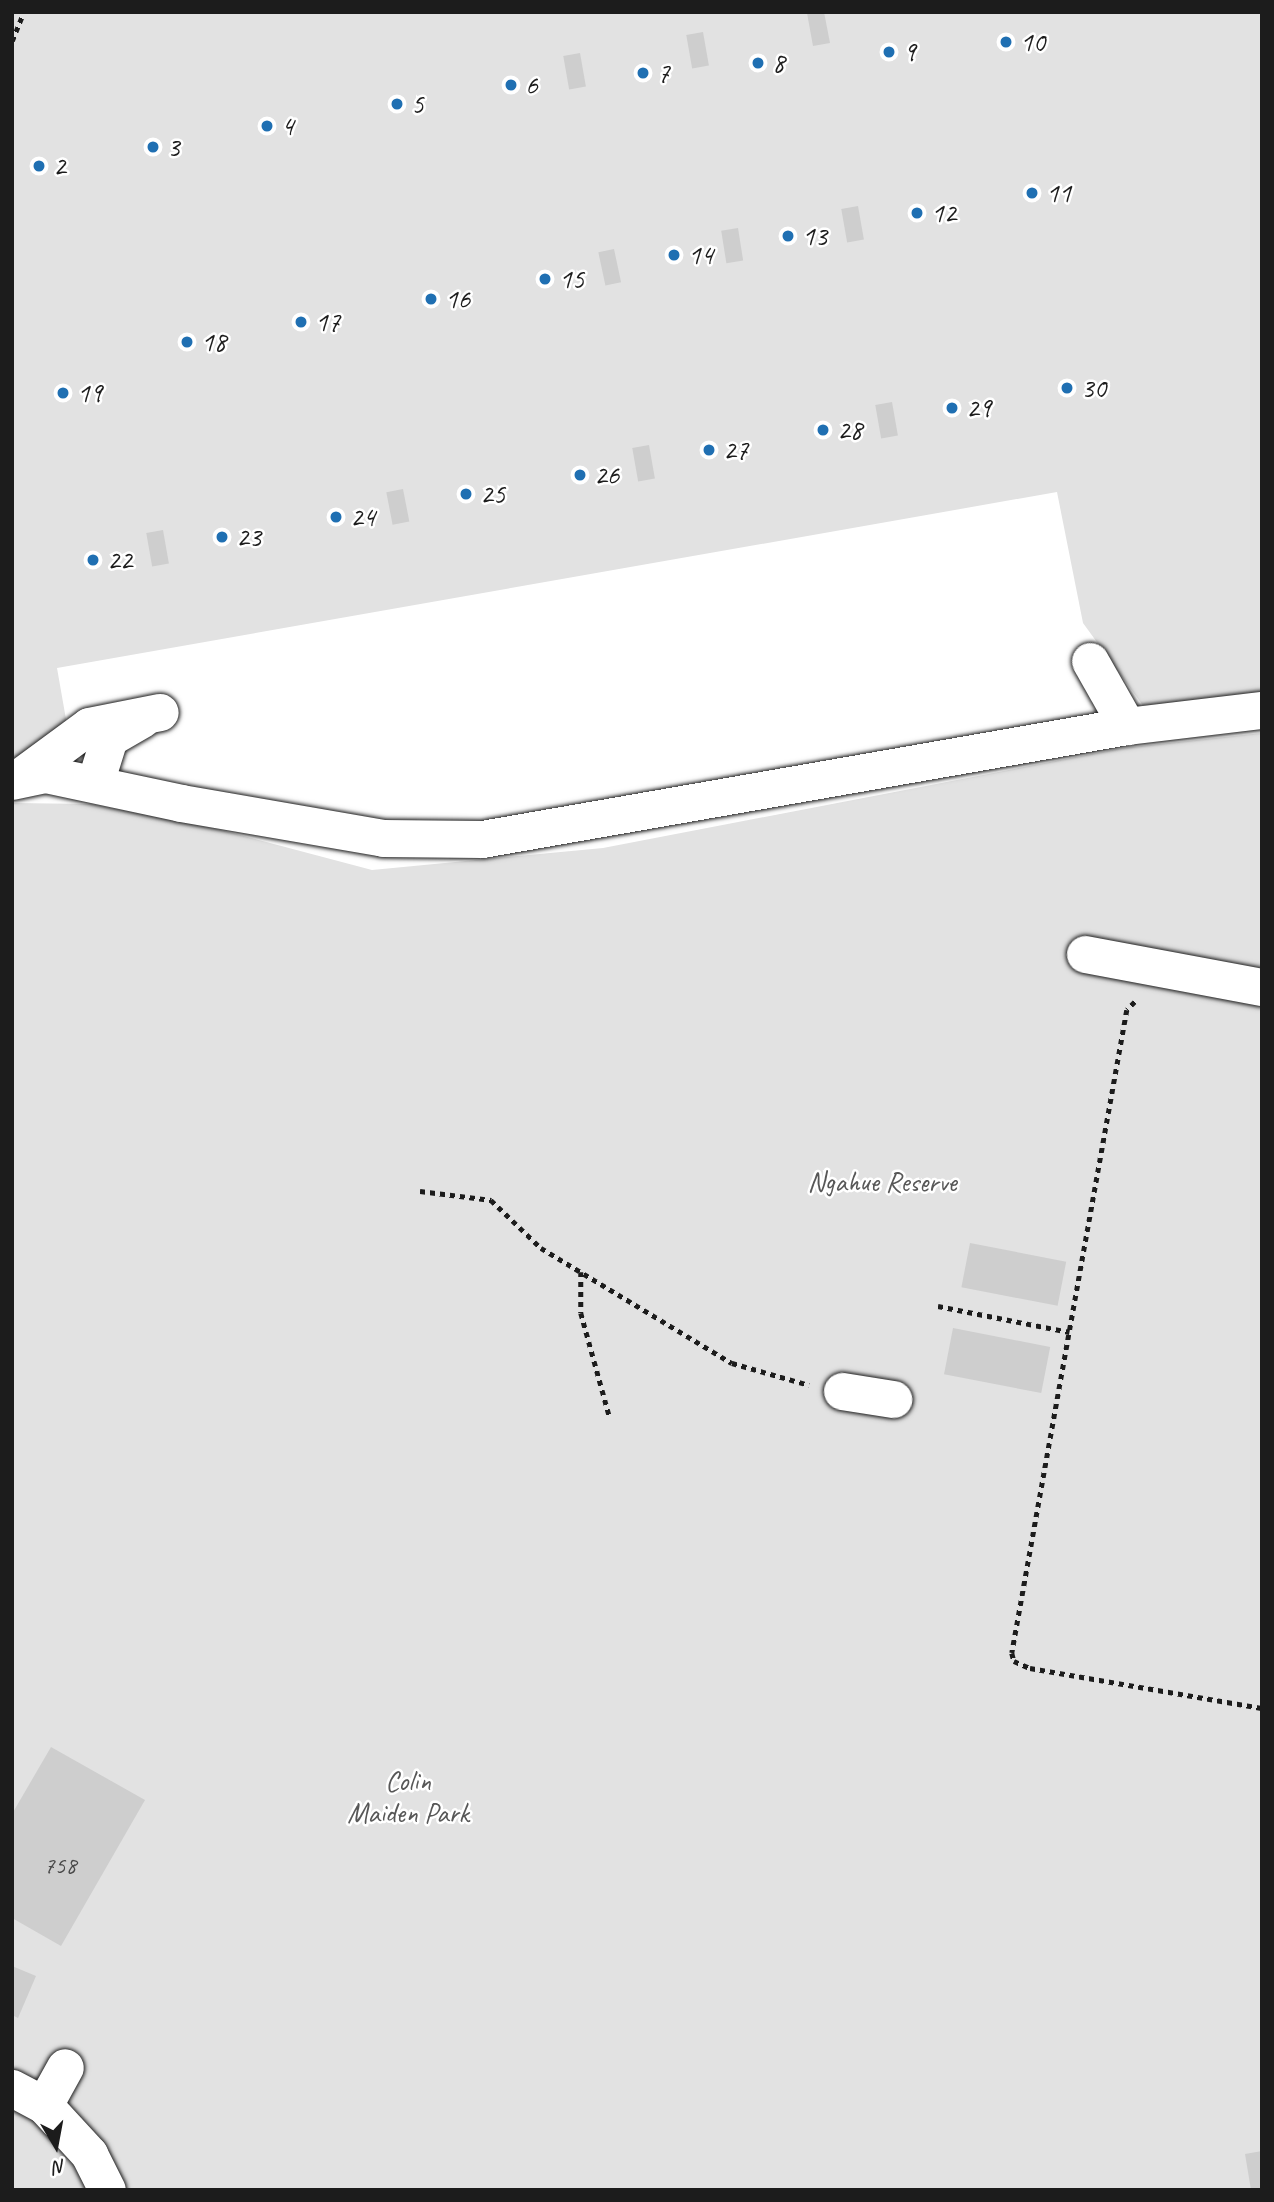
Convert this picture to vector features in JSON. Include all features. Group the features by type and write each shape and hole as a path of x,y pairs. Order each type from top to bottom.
{"lane":[{"path":"1090,661 1127,726"},
{"path":"15,780 46,774 181,803 370,836 482,839 1127,726 1262,709"},
{"path":"15,780 89,726 160,712 108,738 95,783"},
{"path":"1085,954 1262,987"},
{"path":"842,1391 893,1399"},
{"path":"44,2105 65,2067"},
{"path":"12,2088 44,2105 89,2154 107,2190"}],"path":[{"path":"12,41 24,12"},
{"path":"1148,1002 1133,1002 1127,1010 1012,1653 1014,1661 1030,1668 1262,1708"},
{"path":"420,1191 491,1200 541,1248 732,1363 842,1391"},
{"path":"581,1271 580,1313 610,1418"},
{"path":"938,1306 1069,1332"}],"green space":[{"path":"12,12 1262,12 1262,692 1144,707 1083,623 1057,492 57,668 67,725 12,764"},
{"path":"1262,733 1262,2190 12,2190 12,803 91,804 217,829 372,870 603,848 1123,748"}],"building":[{"path":"824,12 830,43 813,46 807,13"},
{"path":"703,32 709,65 692,68 686,35"},
{"path":"580,53 586,86 569,89 563,56"},
{"path":"858,206 864,239 847,242 841,209"},
{"path":"738,228 743,261 726,263 721,231"},
{"path":"614,249 621,282 605,286 598,252"},
{"path":"892,402 898,435 881,438 875,405"},
{"path":"649,445 655,478 638,481 632,448"},
{"path":"403,489 409,521 393,525 386,492"},
{"path":"163,530 169,563 152,566 146,533"},
{"path":"970,1243 1066,1262 1058,1306 961,1287"},
{"path":"953,1328 1050,1347 1041,1393 944,1374"},
{"path":"51,1747 145,1800 61,1946 12,1918 12,1814"},
{"path":"12,1966 36,1976 18,2018 12,2015"},
{"path":"1262,2151 1262,2190 1251,2190 1245,2154"}],"place":[{"name":"10","path":"1006,42"},
{"name":"9","path":"889,52"},
{"name":"8","path":"758,63"},
{"name":"7","path":"643,73"},
{"name":"6","path":"511,85"},
{"name":"5","path":"397,104"},
{"name":"4","path":"267,126"},
{"name":"3","path":"153,147"},
{"name":"2","path":"39,166"},
{"name":"11","path":"1032,193"},
{"name":"12","path":"917,213"},
{"name":"13","path":"788,236"},
{"name":"14","path":"674,255"},
{"name":"15","path":"545,279"},
{"name":"16","path":"431,299"},
{"name":"17","path":"301,322"},
{"name":"18","path":"187,342"},
{"name":"30","path":"1067,388"},
{"name":"19","path":"63,393"},
{"name":"29","path":"952,408"},
{"name":"28","path":"823,430"},
{"name":"27","path":"709,450"},
{"name":"26","path":"580,475"},
{"name":"25","path":"466,494"},
{"name":"24","path":"336,517"},
{"name":"23","path":"222,537"},
{"name":"22","path":"93,560"}],"park label":[{"name":"Ngahue Reserve","path":"882,1182"},
{"name":"Colin Maiden Park","path":"408,1797"}]}
